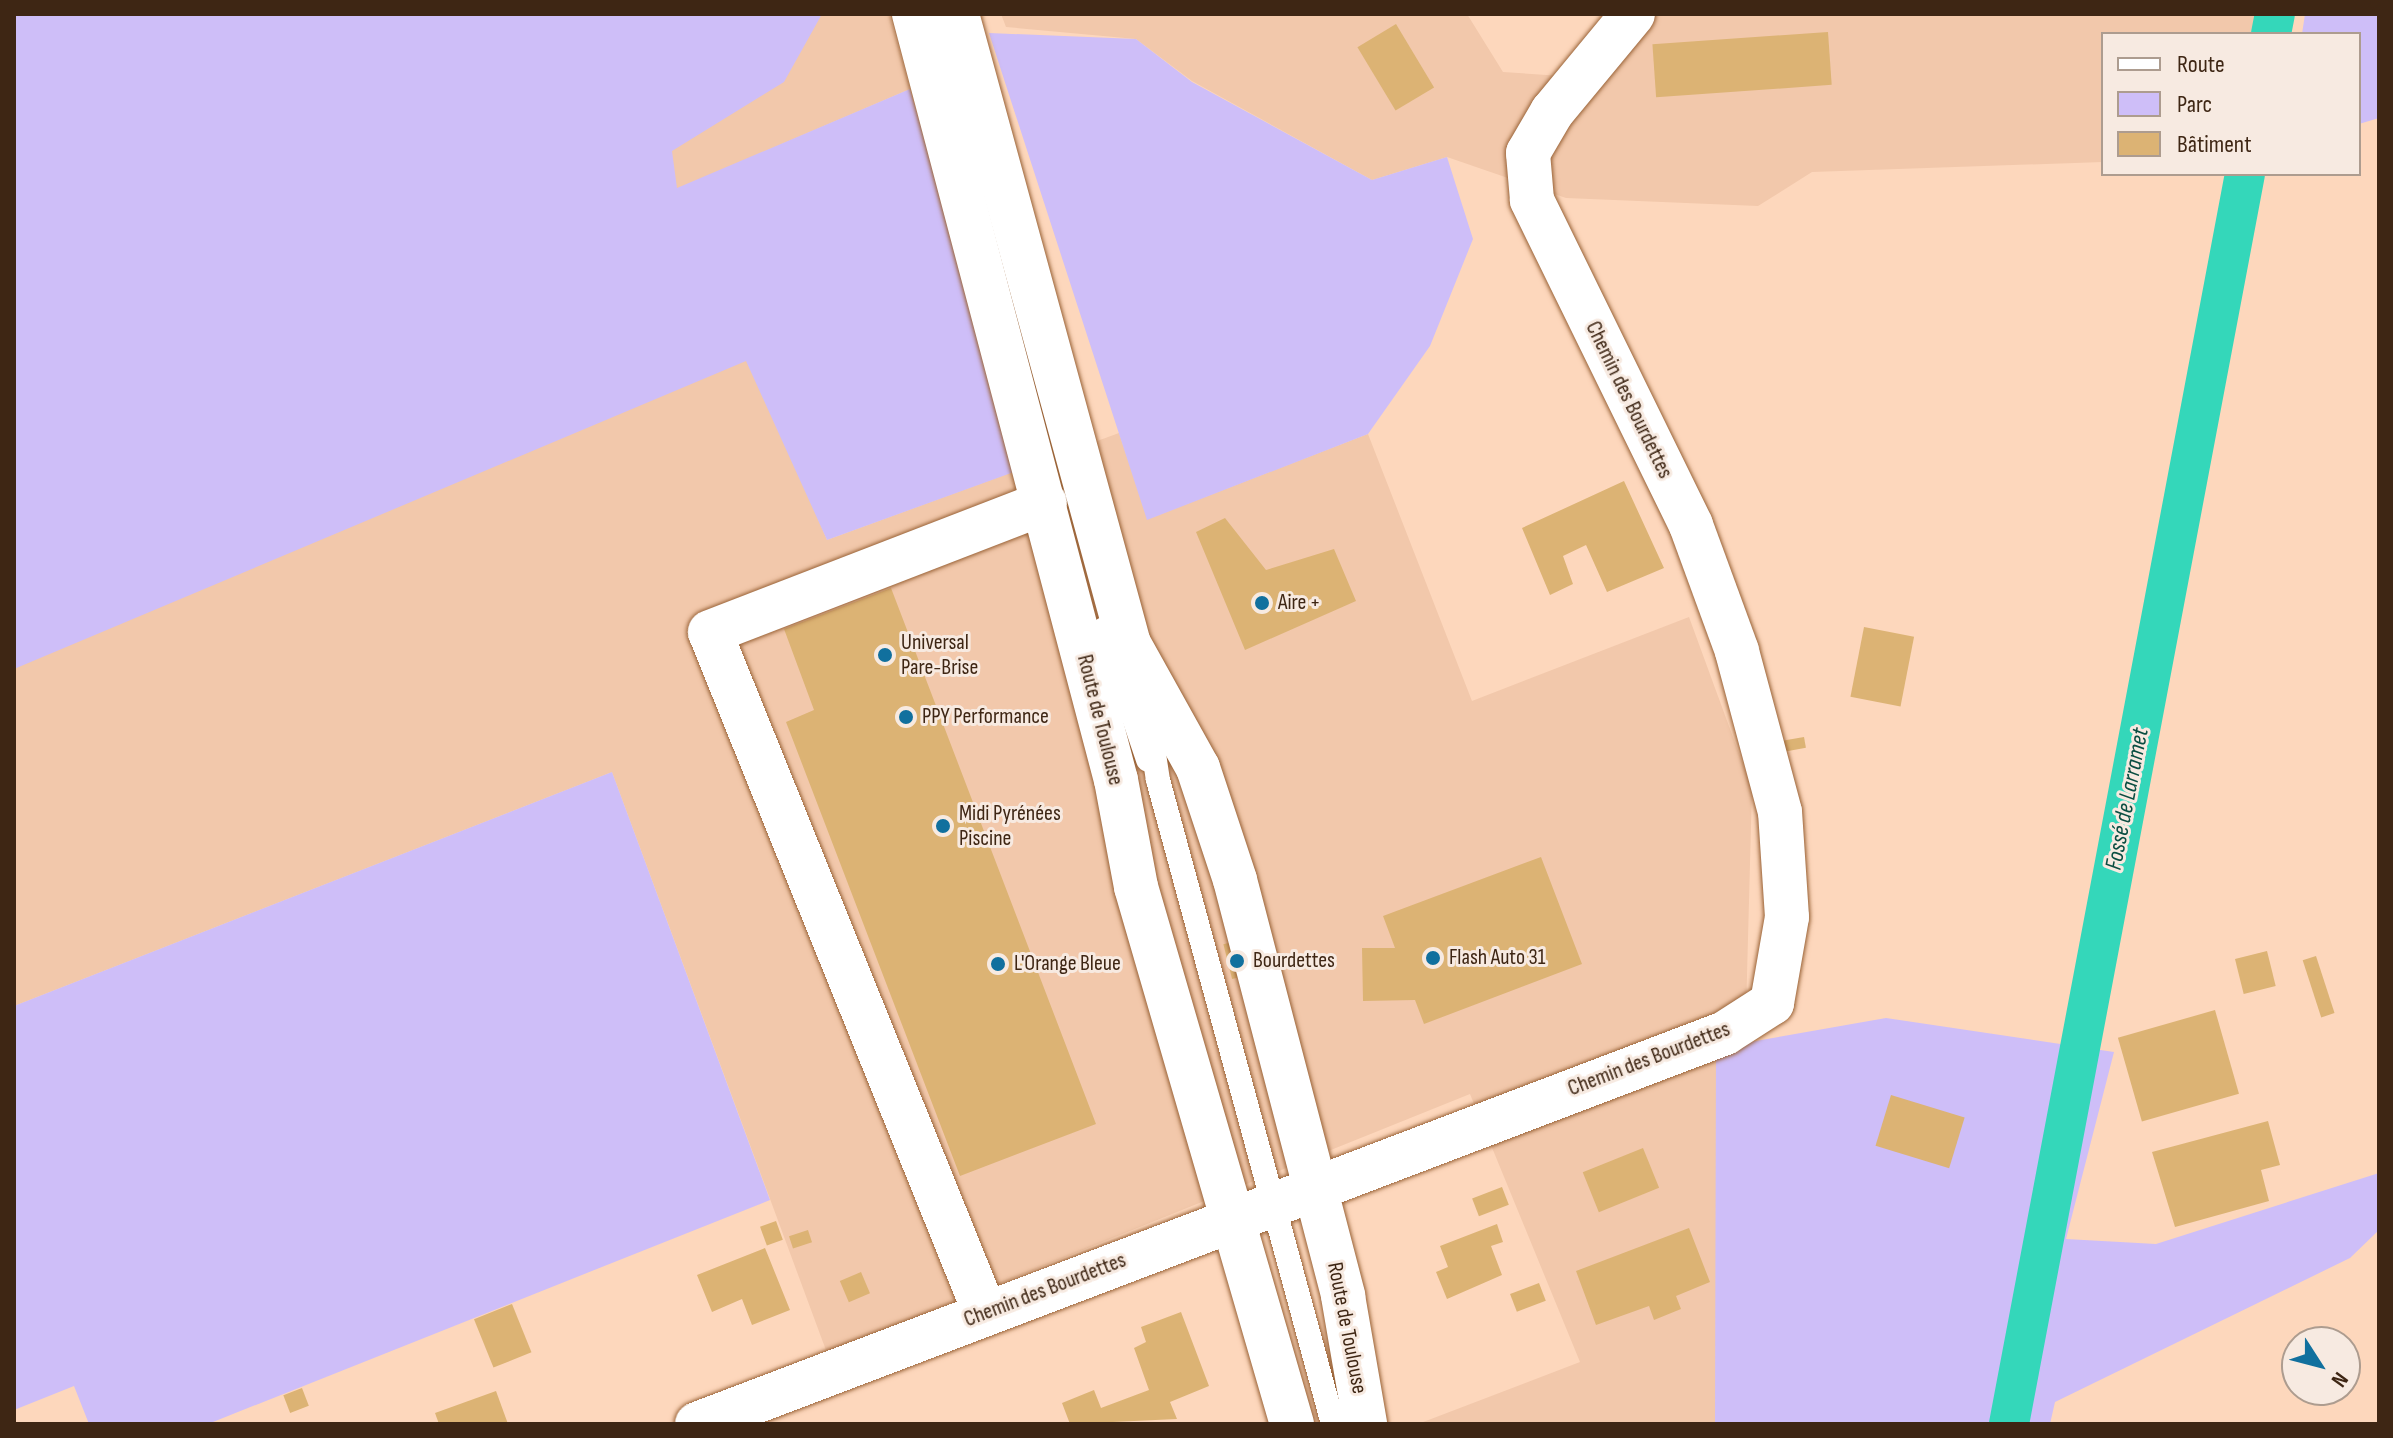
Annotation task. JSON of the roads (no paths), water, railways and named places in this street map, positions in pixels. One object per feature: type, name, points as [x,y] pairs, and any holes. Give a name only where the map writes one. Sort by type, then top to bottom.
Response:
[{"type":"street","name":"Route de Toulouse","points":[[914,14],[1045,503],[1136,887],[1292,1424]]},
{"type":"street","name":"Route de Toulouse","points":[[957,14],[1129,644],[1198,768],[1315,1186],[1365,1424]]},
{"type":"street","name":"Chemin des Bourdettes","points":[[697,1424],[1273,1201],[1725,1033],[1772,1003],[1787,917],[1780,812],[1737,651],[1691,525],[1532,200],[1528,153],[1552,112],[1633,14]]},
{"type":"street","points":[[985,1313],[710,632],[1045,503]]},
{"type":"lane","name":"Route de Toulouse","points":[[935,14],[1128,716],[1158,780]]},
{"type":"lane","name":"Route de Toulouse","points":[[1129,644],[1158,780],[1333,1424]]},
{"type":"waterway","name":"Fossé de Larramet","points":[[2271,32],[2275,14]]},
{"type":"waterway","name":"Fossé de Larramet","points":[[2009,1424],[2245,176]]},
{"type":"place","name":"Aire +","points":[[1262,603]]},
{"type":"place","name":"Universal Pare-Brise","points":[[885,655]]},
{"type":"place","name":"PPY Performance","points":[[906,717]]},
{"type":"place","name":"Midi Pyrénées Piscine","points":[[943,826]]},
{"type":"place","name":"Flash Auto 31","points":[[1433,958]]},
{"type":"place","name":"Bourdettes","points":[[1237,961]]},
{"type":"place","name":"L'Orange Bleue","points":[[998,964]]}]
